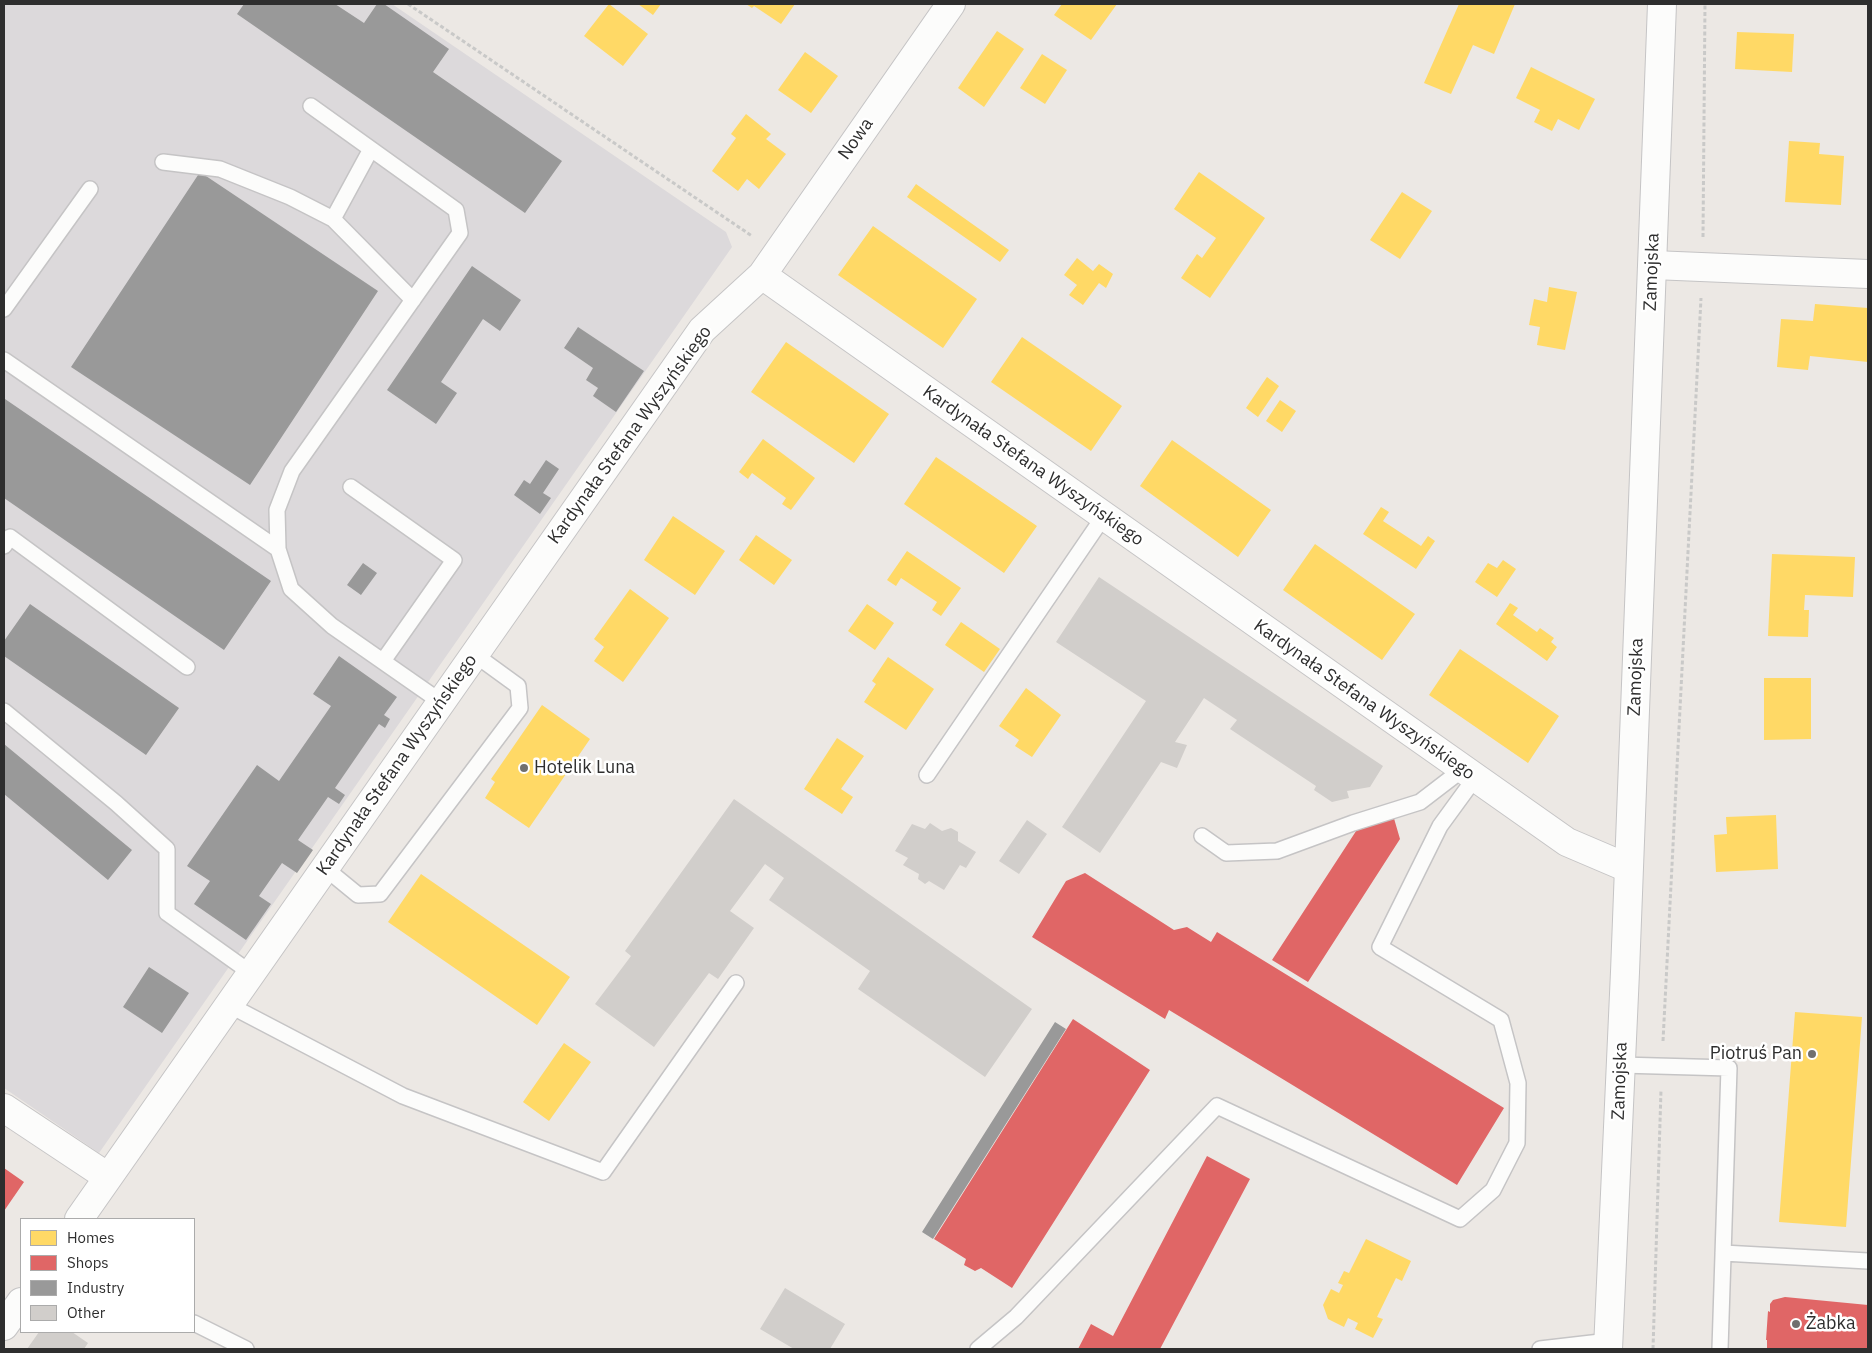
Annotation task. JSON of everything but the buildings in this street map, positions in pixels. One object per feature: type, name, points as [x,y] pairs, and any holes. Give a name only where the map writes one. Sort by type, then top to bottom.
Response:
[{"type":"street","name":"Nowa","points":[[762,275],[951,4]]},
{"type":"street","name":"Zamojska","points":[[1609,1345],[1662,4]]},
{"type":"street","points":[[1653,265],[1868,274]]},
{"type":"street","name":"Kardynała Stefana Wyszyńskiego","points":[[80,1218],[702,330],[762,275],[1566,842],[1628,868]]},
{"type":"street","points":[[4,1108],[108,1177]]},
{"type":"street","points":[[4,1326],[20,1303]]},
{"type":"lane","points":[[311,106],[456,210],[460,233],[292,472],[277,510],[278,550],[291,589],[332,626],[441,702]]},
{"type":"lane","points":[[333,219],[371,148]]},
{"type":"lane","points":[[163,162],[220,169],[290,197],[333,219],[413,300]]},
{"type":"lane","points":[[4,309],[90,189]]},
{"type":"lane","points":[[4,360],[278,550]]},
{"type":"lane","points":[[351,487],[454,560],[383,661]]},
{"type":"lane","points":[[927,775],[1104,516]]},
{"type":"lane","points":[[6,536],[187,667]]},
{"type":"lane","points":[[325,868],[358,894],[380,894],[520,708],[518,686],[474,654]]},
{"type":"lane","points":[[4,711],[116,803],[167,849],[167,913],[251,973]]},
{"type":"lane","points":[[1202,836],[1226,853],[1277,851],[1353,823],[1420,802],[1469,773]]},
{"type":"lane","points":[[978,1349],[1016,1317],[1217,1106],[1460,1219],[1494,1190],[1517,1142],[1518,1083],[1501,1020],[1380,947],[1440,826],[1469,773]]},
{"type":"lane","points":[[229,1005],[403,1096],[603,1172],[736,983]]},
{"type":"lane","points":[[1621,1065],[1730,1068],[1720,1349]]},
{"type":"lane","points":[[1723,1253],[1868,1261]]},
{"type":"lane","points":[[195,1324],[246,1349]]},
{"type":"lane","points":[[1540,1349],[1609,1345]]},
{"type":"path","points":[[408,4],[777,253]]},
{"type":"path","points":[[1653,1349],[1662,1066],[1702,267],[1705,4]]},
{"type":"shaded area","points":[[4,4],[392,4],[726,232],[732,247],[99,1153],[4,1088]]},
{"type":"place","name":"Hotelik Luna","points":[[524,768]]},
{"type":"place","name":"Piotruś Pan","points":[[1812,1054]]},
{"type":"place","name":"Żabka","points":[[1796,1324]]}]
